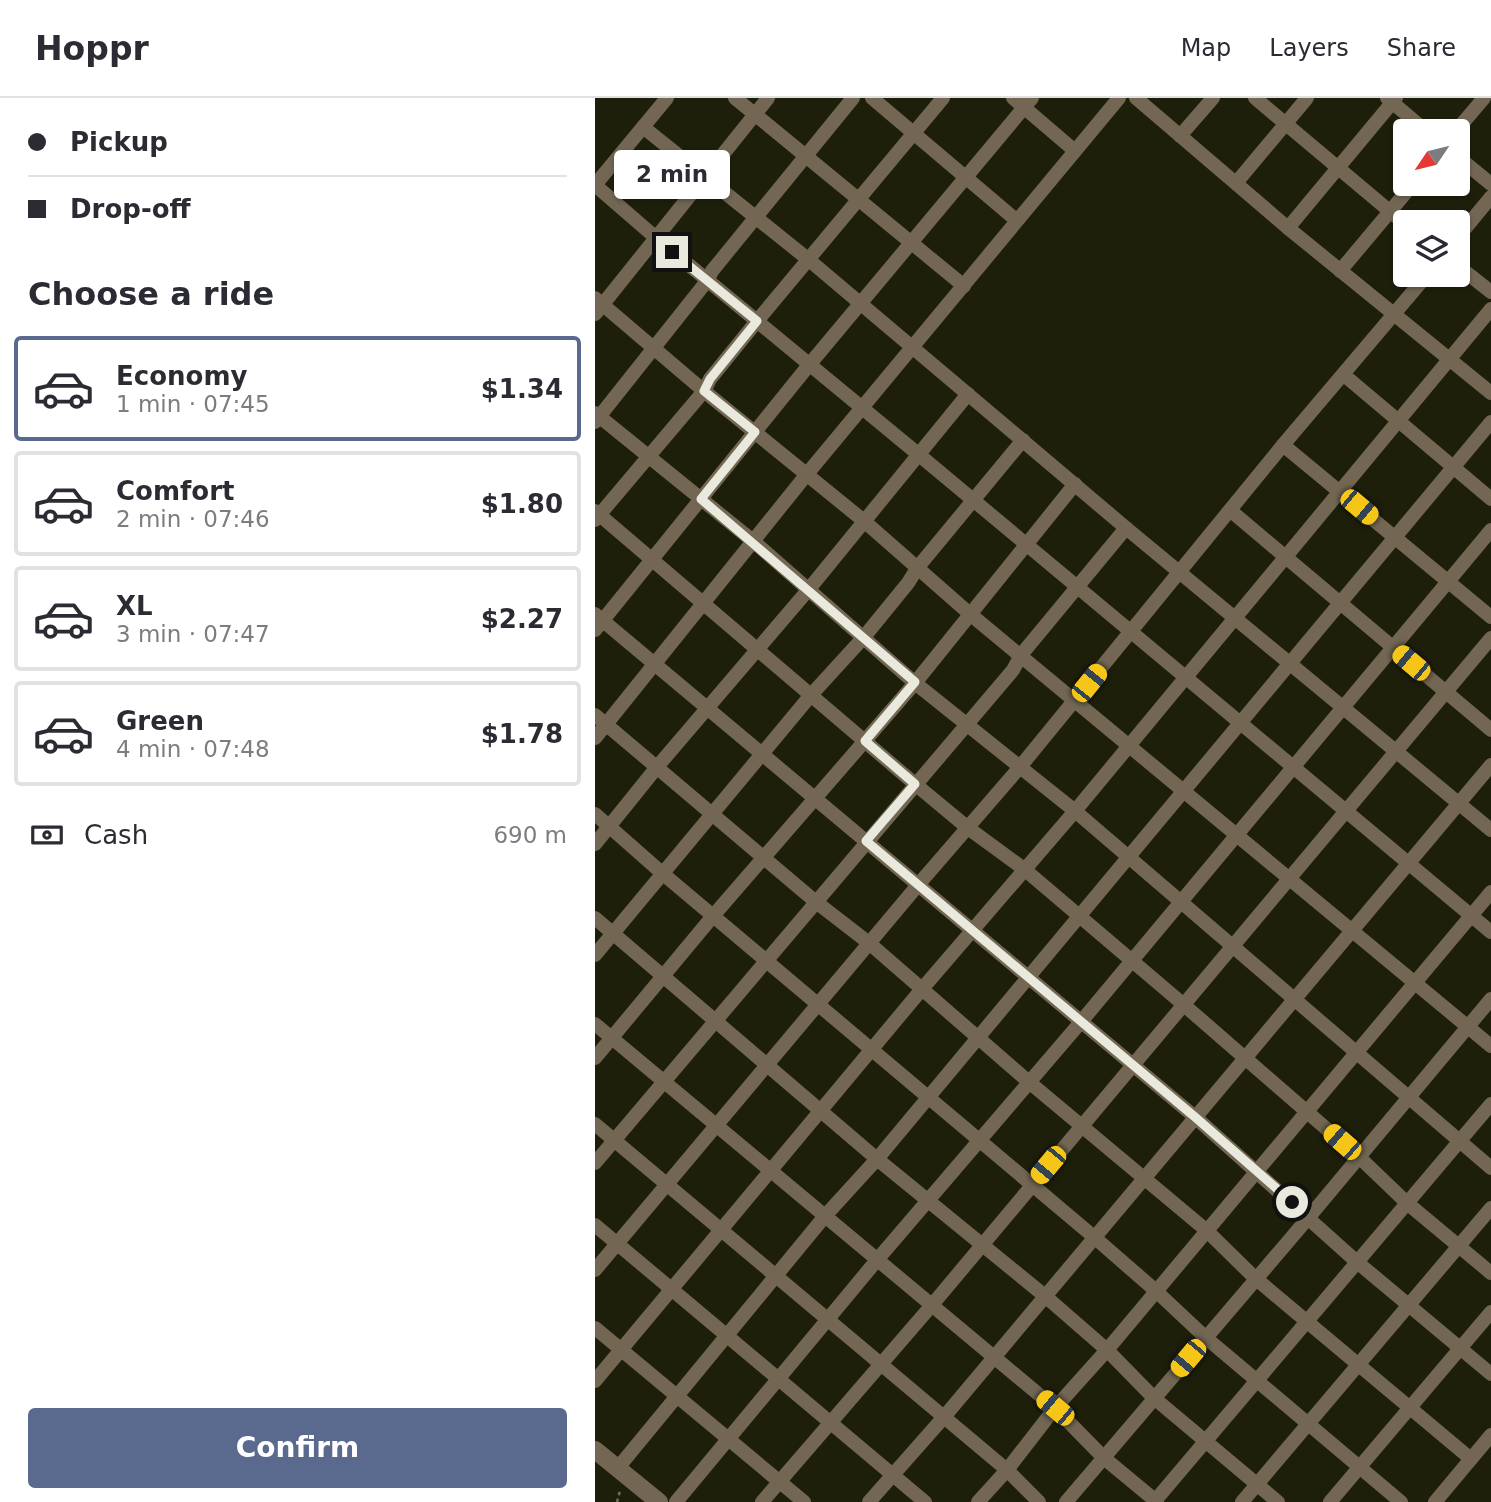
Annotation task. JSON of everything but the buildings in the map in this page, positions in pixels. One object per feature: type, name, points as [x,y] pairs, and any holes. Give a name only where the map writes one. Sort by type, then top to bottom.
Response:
[{"type":"street","points":[[667,98],[595,185],[1491,932]]},
{"type":"street","points":[[735,98],[964,286]]},
{"type":"street","points":[[768,98],[706,178],[598,305],[864,521],[970,614],[1491,1046]]},
{"type":"street","points":[[853,98],[596,417],[649,456],[753,541],[915,682],[1075,811],[1491,1168]]},
{"type":"street","points":[[872,98],[1016,220]]},
{"type":"street","points":[[943,98],[757,321],[710,379],[704,391],[596,515],[703,602],[968,828],[1024,869],[1245,1057],[1407,1203],[1491,1273]]},
{"type":"street","points":[[595,738],[601,719],[656,664],[807,474],[1119,98]]},
{"type":"street","points":[[1136,98],[1288,228],[1491,393]]},
{"type":"street","points":[[1180,136],[1213,98]]},
{"type":"street","points":[[1255,98],[1393,214]]},
{"type":"street","points":[[1235,183],[1307,98]]},
{"type":"street","points":[[1466,119],[1484,98]]},
{"type":"street","points":[[1288,228],[1392,100],[1413,119]]},
{"type":"street","points":[[1075,150],[1023,101],[967,177],[598,622],[708,706],[1080,1023],[1195,1117],[1357,1262],[1491,1374]]},
{"type":"street","points":[[643,127],[809,260],[1290,666],[1491,830]]},
{"type":"street","points":[[1470,167],[1491,184]]},
{"type":"street","points":[[1340,271],[1403,196]]},
{"type":"street","points":[[1470,222],[1491,197]]},
{"type":"street","points":[[1470,275],[1491,292]]},
{"type":"street","points":[[595,1270],[1020,767],[1283,445],[1417,287]]},
{"type":"street","points":[[595,1381],[922,989],[1075,811],[1491,309]]},
{"type":"street","points":[[1344,375],[1491,499]]},
{"type":"street","points":[[595,844],[968,394]]},
{"type":"street","points":[[617,1469],[825,1216],[877,1159],[1491,422]]},
{"type":"street","points":[[595,955],[811,695],[864,637],[1023,440]]},
{"type":"street","points":[[1283,445],[1491,617]]},
{"type":"street","points":[[595,1058],[713,916],[915,682],[1075,484]]},
{"type":"street","points":[[1231,511],[1491,730]]},
{"type":"street","points":[[595,1163],[1013,670],[1021,655],[1126,528]]},
{"type":"street","points":[[676,1502],[1394,649],[1491,530]]},
{"type":"street","points":[[762,1502],[932,1305],[1491,638]]},
{"type":"street","points":[[601,719],[815,902],[869,943],[1206,1230],[1255,1278],[1471,1459]]},
{"type":"street","points":[[869,1502],[944,1417],[1491,765]]},
{"type":"street","points":[[595,814],[661,873],[1094,1237],[1205,1337],[1401,1502]]},
{"type":"street","points":[[978,1502],[1491,892]]},
{"type":"street","points":[[595,918],[877,1159],[1045,1296],[1107,1350],[1154,1398],[1278,1502]]},
{"type":"street","points":[[1066,1502],[1491,999]]},
{"type":"street","points":[[595,1024],[1055,1408],[1104,1458],[1155,1502],[1491,1104]]},
{"type":"street","points":[[595,1124],[1007,1470],[1039,1502]]},
{"type":"street","points":[[1242,1502],[1491,1208]]},
{"type":"street","points":[[595,1225],[925,1502]]},
{"type":"street","points":[[1330,1502],[1491,1312]]},
{"type":"street","points":[[595,1328],[804,1502]]},
{"type":"street","points":[[1434,1502],[1491,1435]]},
{"type":"street","points":[[595,1450],[659,1502]]},
{"type":"route","points":[[672,252],[757,321],[710,379],[704,391],[755,432],[701,499],[915,682],[865,741],[915,784],[866,841],[1195,1117],[1292,1202]]}]
